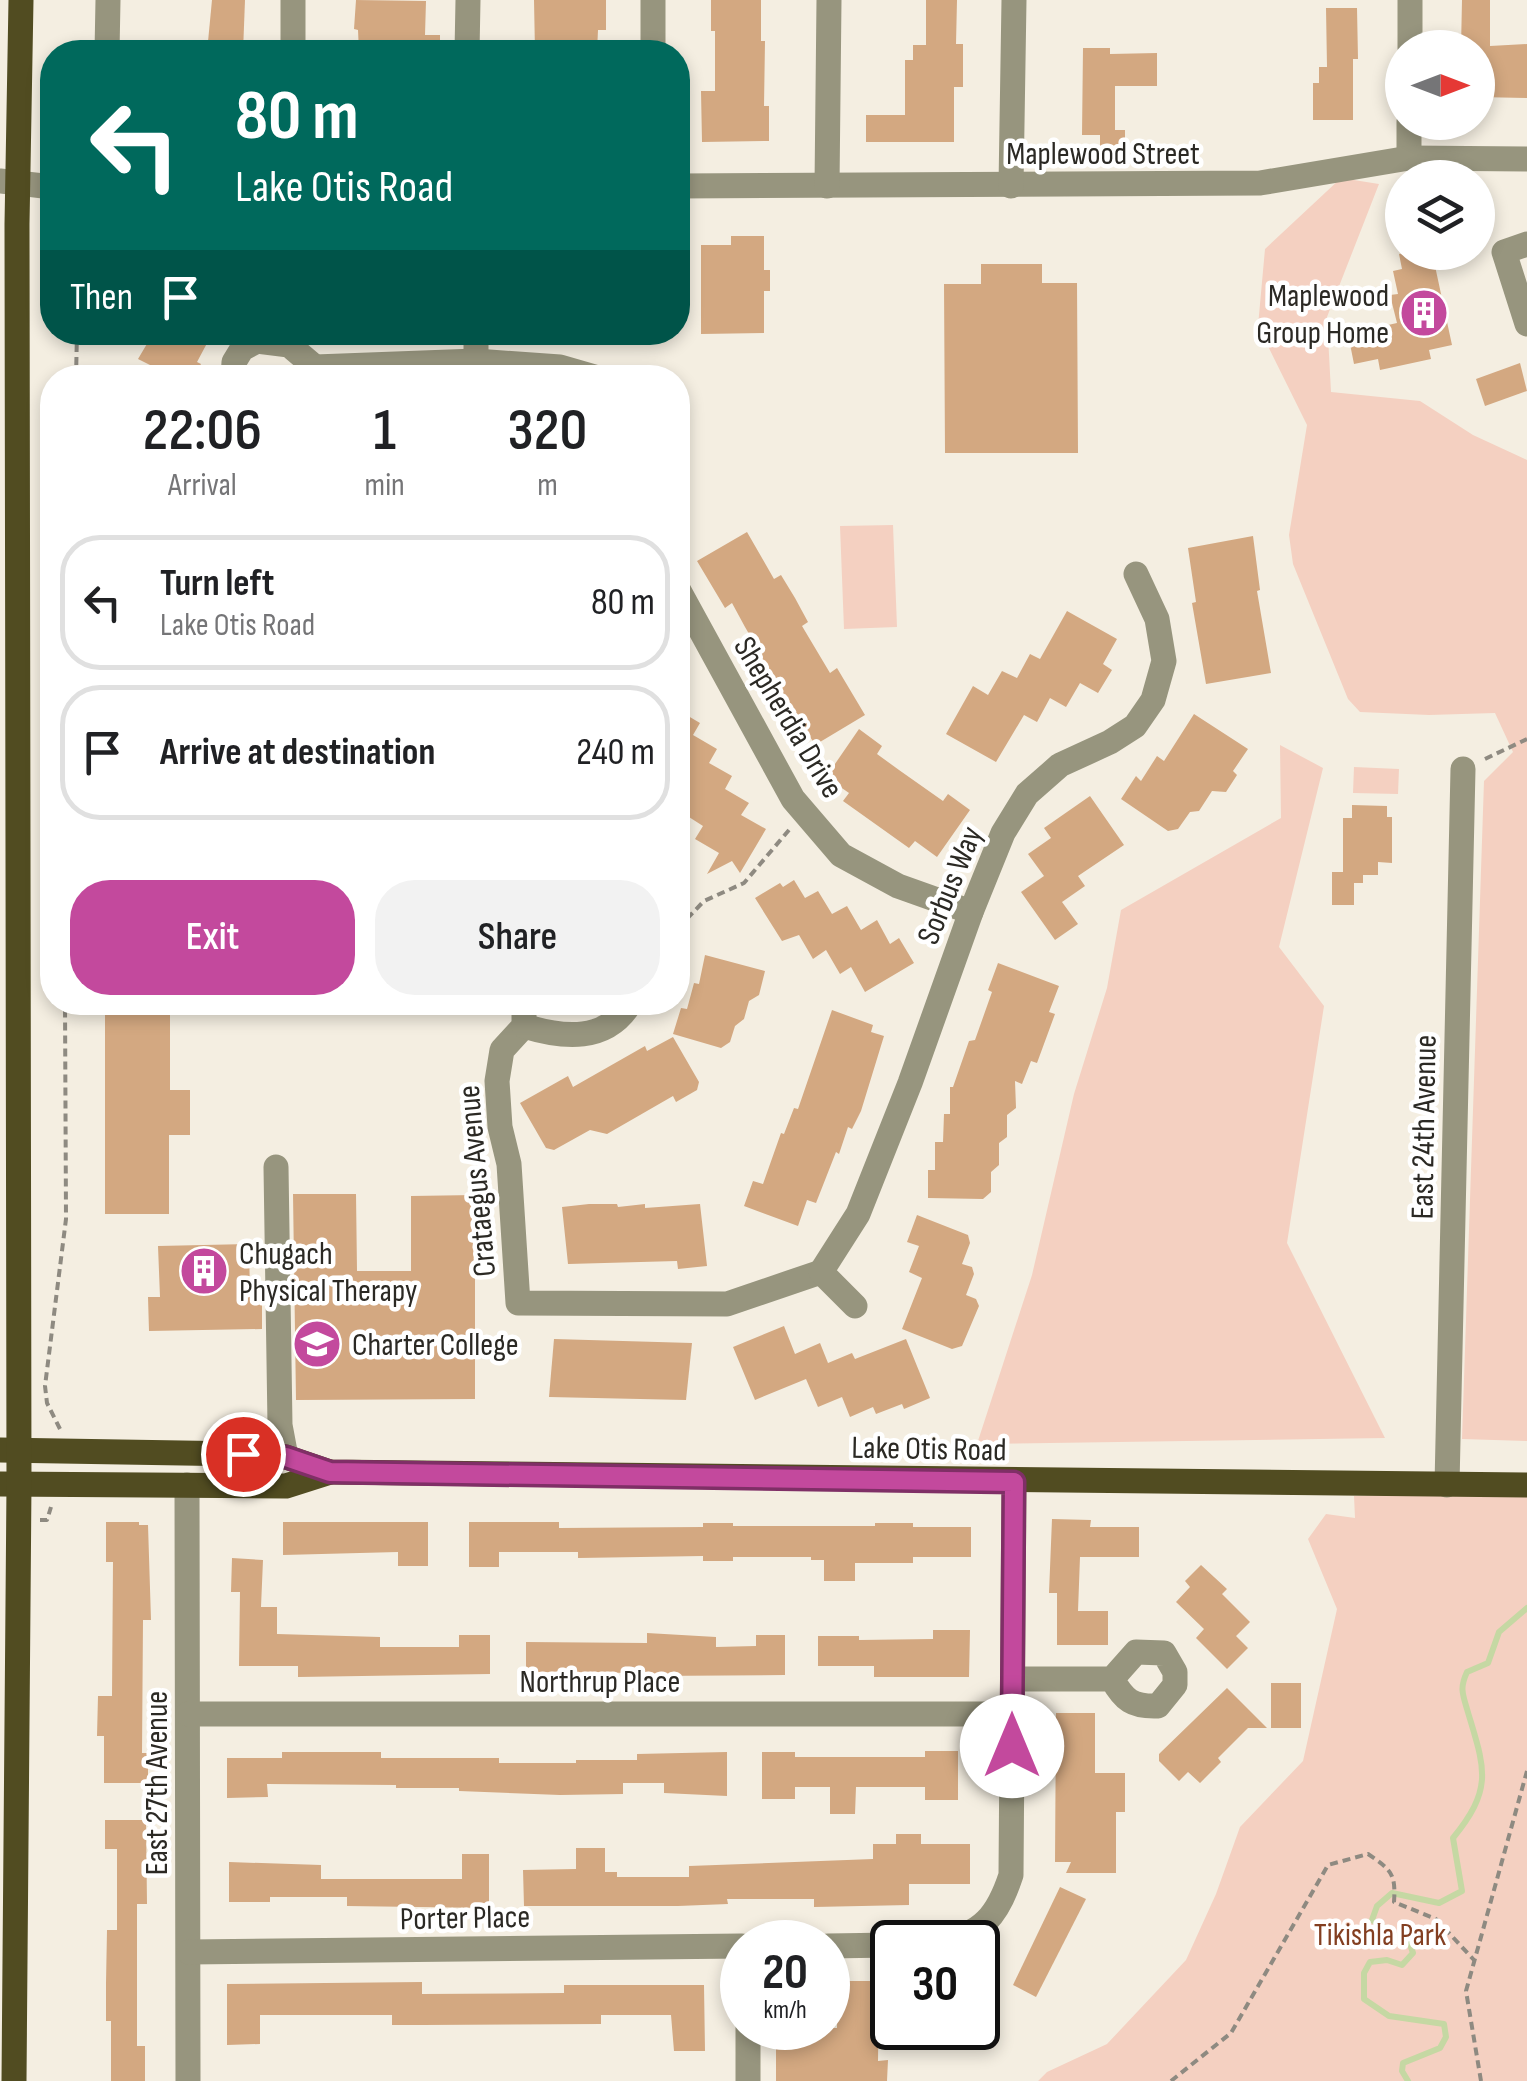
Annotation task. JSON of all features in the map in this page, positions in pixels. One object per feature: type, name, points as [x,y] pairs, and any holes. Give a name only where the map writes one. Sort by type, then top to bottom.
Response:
[{"type":"main road","points":[[14,2081],[9,1484],[9,182],[21,0]]},
{"type":"main road","name":"Lake Otis Road","points":[[9,1450],[286,1457],[330,1472],[1527,1485]]},
{"type":"main road","name":"Lake Otis Road","points":[[9,1484],[286,1486],[330,1472]]},
{"type":"street","points":[[107,40],[108,0]]},
{"type":"street","points":[[293,40],[294,0]]},
{"type":"street","points":[[467,40],[468,0]]},
{"type":"street","points":[[653,0],[653,40]]},
{"type":"street","points":[[827,186],[828,0]]},
{"type":"street","points":[[1012,186],[1014,0]]},
{"type":"street","points":[[1410,0],[1410,30]]},
{"type":"street","points":[[1409,140],[1409,158]]},
{"type":"street","name":"Maplewood Street","points":[[690,186],[1260,184],[1409,158],[1527,159]]},
{"type":"street","points":[[9,182],[40,186]]},
{"type":"street","points":[[1527,244],[1504,252],[1527,324]]},
{"type":"street","points":[[234,365],[242,349],[250,345]]},
{"type":"street","points":[[476,345],[476,361]]},
{"type":"street","points":[[414,365],[476,361],[532,365]]},
{"type":"street","name":"Sorbus Way","points":[[821,1272],[858,1214],[1003,833],[1027,794],[1060,765],[1135,726],[1153,700],[1164,661],[1157,619],[1136,574]]},
{"type":"street","name":"Shepherdia Drive","points":[[690,614],[793,799],[842,855],[898,886],[971,912]]},
{"type":"street","name":"East 24th Avenue","points":[[1447,1485],[1463,770]]},
{"type":"street","name":"Crataegus Avenue","points":[[523,1015],[502,1050],[497,1081],[500,1127],[509,1164],[518,1302],[727,1304],[821,1272]]},
{"type":"street","points":[[525,1015],[552,1034],[582,1037],[604,1027],[617,1015]]},
{"type":"street","points":[[276,1167],[280,1425],[286,1457]]},
{"type":"street","points":[[821,1272],[856,1306]]},
{"type":"street","points":[[990,1920],[1002,1902],[1011,1875],[1014,1482]]},
{"type":"street","name":"East 27th Avenue","points":[[187,1485],[188,2081]]},
{"type":"street","points":[[1012,1679],[1112,1679]]},
{"type":"street","name":"Northrup Place","points":[[188,1714],[1012,1714]]},
{"type":"street","name":"Porter Place","points":[[189,1952],[720,1946]]},
{"type":"street","points":[[748,2050],[748,2081]]},
{"type":"path","points":[[1463,770],[1527,739]]},
{"type":"path","points":[[690,916],[704,901],[744,883],[792,827]]},
{"type":"path","points":[[60,1426],[47,1403],[45,1386],[66,1218],[65,1015]]},
{"type":"path","points":[[1481,2081],[1466,1991],[1527,1771]]},
{"type":"path","points":[[1170,2081],[1231,2033],[1328,1865],[1368,1854],[1390,1869],[1396,1884],[1394,1902],[1436,1919],[1474,1960]]},
{"type":"green space","points":[[1341,178],[1379,184],[1327,317],[1331,392],[1420,401],[1473,435],[1527,460],[1527,1441],[1462,1439],[1484,781],[1513,752],[1495,713],[1360,712],[1348,699],[1293,564],[1289,535],[1307,425],[1258,326],[1265,249]]},
{"type":"green space","points":[[893,525],[897,627],[844,629],[840,526]]},
{"type":"green space","points":[[1280,745],[1323,768],[1279,947],[1324,1006],[1287,1243],[1385,1438],[977,1444],[1032,1275],[1074,1094],[1107,988],[1121,910],[1281,818]]},
{"type":"green space","points":[[1354,767],[1399,769],[1398,794],[1353,793]]},
{"type":"green space","name":"Tikishla Park","points":[[1527,1490],[1527,2081],[1038,2081],[1047,2072],[1107,2044],[1186,1960],[1240,1827],[1303,1761],[1337,1609],[1308,1539],[1326,1514],[1355,1518],[1354,1496]]},
{"type":"building","points":[[212,0],[245,0],[243,40],[208,40]]},
{"type":"building","points":[[356,0],[426,1],[425,35],[440,35],[440,40],[358,40],[358,30],[354,29]]},
{"type":"building","points":[[534,0],[606,0],[606,30],[598,30],[598,40],[535,40]]},
{"type":"building","points":[[711,0],[761,0],[764,106],[769,106],[769,141],[702,142],[701,91],[715,91]]},
{"type":"building","points":[[926,0],[957,0],[956,44],[963,44],[963,87],[954,87],[954,142],[866,142],[866,115],[905,115],[905,60],[913,60],[913,45],[926,45]]},
{"type":"building","points":[[1462,0],[1490,0],[1490,30],[1461,30]]},
{"type":"building","points":[[1326,8],[1357,8],[1353,120],[1313,120],[1313,83],[1319,83],[1319,67],[1327,67]]},
{"type":"building","points":[[1527,44],[1527,98],[1495,97],[1495,46]]},
{"type":"building","points":[[1083,48],[1110,48],[1110,54],[1157,53],[1157,86],[1115,86],[1115,130],[1125,130],[1125,155],[1100,155],[1100,135],[1082,135]]},
{"type":"building","points":[[731,236],[764,236],[764,270],[770,270],[770,291],[764,291],[764,333],[701,334],[701,245],[731,245]]},
{"type":"building","points":[[981,264],[1042,264],[1042,283],[1077,283],[1078,453],[945,453],[944,284],[981,284]]},
{"type":"building","name":"Maplewood Group Home","points":[[1436,270],[1452,345],[1429,350],[1431,359],[1380,370],[1378,359],[1354,364],[1348,334],[1397,323],[1390,295],[1398,294],[1393,271]]},
{"type":"building","points":[[146,345],[206,345],[197,362],[200,365],[150,365],[138,359]]},
{"type":"building","points":[[1520,363],[1527,391],[1485,406],[1476,379]]},
{"type":"building","points":[[747,532],[774,579],[781,575],[795,598],[808,622],[802,626],[830,673],[837,668],[865,715],[815,745],[787,698],[780,702],[752,655],[759,651],[732,603],[725,608],[697,561]]},
{"type":"building","points":[[1253,536],[1260,590],[1257,591],[1271,673],[1206,684],[1192,603],[1196,602],[1188,548]]},
{"type":"building","points":[[1067,611],[1117,639],[1103,664],[1112,670],[1098,693],[1080,683],[1066,707],[1050,698],[1037,722],[1024,715],[996,762],[946,734],[973,686],[988,695],[1002,671],[1017,678],[1030,654],[1040,659]]},
{"type":"building","points":[[1194,714],[1248,749],[1233,771],[1237,775],[1226,792],[1212,791],[1199,811],[1190,812],[1178,829],[1168,831],[1121,799],[1136,776],[1141,781],[1157,756],[1164,761]]},
{"type":"building","points":[[690,717],[700,723],[693,735],[717,749],[709,763],[732,776],[725,789],[749,803],[741,815],[766,829],[740,873],[732,861],[707,874],[719,853],[695,839],[703,826],[690,818]]},
{"type":"building","points":[[859,729],[882,746],[877,754],[943,801],[948,794],[970,810],[937,857],[915,841],[909,848],[843,801],[849,793],[826,777]]},
{"type":"building","points":[[1090,796],[1124,845],[1078,876],[1085,886],[1062,902],[1078,924],[1055,940],[1021,892],[1044,876],[1028,854],[1051,838],[1044,828]]},
{"type":"building","points":[[1352,805],[1387,806],[1387,817],[1392,817],[1392,863],[1378,862],[1378,875],[1363,875],[1363,883],[1354,883],[1354,905],[1332,905],[1332,872],[1343,872],[1343,818],[1352,818]]},
{"type":"building","points":[[794,880],[805,898],[818,891],[832,914],[847,906],[861,930],[877,920],[890,944],[899,938],[914,963],[865,992],[851,967],[840,974],[826,950],[813,959],[799,935],[782,941],[755,898],[780,883],[783,887]]},
{"type":"building","points":[[705,955],[765,971],[759,995],[749,1001],[744,1019],[735,1026],[730,1042],[721,1048],[673,1034],[679,1015],[690,1015],[694,983],[699,984]]},
{"type":"building","points":[[998,963],[1059,986],[1049,1012],[1055,1014],[1037,1063],[1031,1061],[1022,1084],[1015,1081],[1016,1108],[1007,1115],[1007,1137],[999,1143],[999,1165],[991,1172],[991,1192],[983,1199],[928,1198],[928,1170],[935,1170],[935,1142],[943,1142],[944,1114],[950,1114],[950,1087],[969,1041],[975,1040]]},
{"type":"building","points":[[832,1010],[873,1025],[871,1032],[884,1036],[861,1111],[852,1129],[848,1127],[816,1203],[807,1200],[798,1226],[744,1206],[753,1181],[763,1184],[781,1133],[784,1134],[794,1108],[798,1109]]},
{"type":"building","points":[[105,1015],[170,1015],[170,1090],[190,1090],[190,1135],[169,1135],[169,1214],[105,1214]]},
{"type":"building","points":[[673,1037],[699,1082],[697,1090],[676,1102],[673,1096],[607,1134],[590,1130],[554,1150],[546,1148],[520,1103],[568,1076],[573,1087],[645,1046],[647,1051]]},
{"type":"building","points":[[293,1194],[356,1194],[357,1271],[411,1271],[411,1196],[475,1195],[475,1399],[296,1400]]},
{"type":"building","points":[[645,1204],[645,1208],[700,1204],[707,1266],[678,1269],[677,1261],[568,1264],[562,1207]]},
{"type":"building","points":[[917,1215],[968,1235],[970,1243],[962,1264],[972,1267],[974,1274],[966,1295],[976,1299],[979,1306],[962,1346],[952,1349],[902,1329],[922,1278],[909,1272],[919,1246],[907,1242]]},
{"type":"building","name":"Chugach Physical Therapy","points":[[249,1244],[250,1296],[262,1296],[262,1329],[149,1331],[148,1297],[160,1297],[158,1246]]},
{"type":"building","points":[[784,1326],[795,1354],[820,1343],[828,1363],[852,1353],[855,1359],[906,1339],[930,1398],[904,1409],[902,1404],[876,1414],[873,1407],[850,1417],[842,1397],[818,1407],[806,1379],[755,1400],[733,1347]]},
{"type":"building","points":[[554,1339],[692,1343],[686,1400],[549,1397]]},
{"type":"building","points":[[1052,1519],[1091,1520],[1090,1527],[1139,1527],[1139,1557],[1080,1557],[1078,1611],[1108,1611],[1108,1645],[1057,1645],[1057,1593],[1049,1593]]},
{"type":"building","points":[[106,1522],[148,1525],[151,1620],[143,1620],[142,1753],[148,1753],[148,1783],[104,1783],[104,1736],[97,1736],[98,1696],[112,1696],[113,1562],[106,1562]]},
{"type":"building","points":[[283,1522],[428,1522],[428,1566],[398,1566],[398,1552],[283,1555]]},
{"type":"building","points":[[469,1522],[559,1522],[559,1528],[703,1527],[703,1523],[913,1523],[913,1527],[971,1527],[971,1557],[855,1563],[855,1581],[824,1581],[824,1560],[811,1557],[703,1561],[703,1556],[578,1558],[578,1552],[499,1552],[499,1567],[469,1567]]},
{"type":"building","points":[[232,1558],[263,1560],[261,1607],[277,1607],[277,1634],[380,1637],[380,1647],[459,1647],[459,1635],[490,1635],[490,1674],[298,1677],[298,1666],[239,1666],[240,1592],[231,1592]]},
{"type":"building","points":[[1201,1565],[1227,1589],[1222,1594],[1250,1622],[1236,1636],[1248,1648],[1227,1669],[1196,1638],[1204,1629],[1176,1602],[1190,1587],[1185,1581]]},
{"type":"building","points":[[933,1630],[970,1630],[969,1677],[874,1677],[874,1666],[818,1666],[818,1636],[933,1639]]},
{"type":"building","points":[[647,1633],[716,1637],[716,1647],[756,1646],[756,1635],[785,1635],[785,1675],[526,1672],[526,1642],[647,1643]]},
{"type":"building","points":[[1271,1683],[1301,1683],[1301,1728],[1271,1728]]},
{"type":"building","points":[[1227,1688],[1267,1728],[1248,1728],[1200,1783],[1188,1772],[1179,1781],[1159,1761],[1159,1754]]},
{"type":"building","points":[[1056,1713],[1095,1713],[1095,1773],[1125,1773],[1125,1812],[1116,1812],[1116,1873],[1066,1873],[1071,1862],[1055,1862]]},
{"type":"building","points":[[925,1751],[958,1751],[958,1800],[925,1800],[925,1787],[856,1787],[855,1814],[830,1814],[830,1787],[795,1787],[795,1799],[762,1799],[762,1752],[795,1752],[795,1757],[925,1757]]},
{"type":"building","points":[[282,1752],[381,1752],[381,1758],[499,1758],[499,1763],[576,1763],[637,1760],[637,1754],[727,1752],[727,1796],[664,1793],[664,1783],[623,1783],[623,1794],[560,1795],[396,1785],[267,1784],[268,1797],[227,1798],[227,1758],[282,1758]]},
{"type":"building","points":[[105,1820],[146,1820],[147,1904],[137,1904],[137,2046],[145,2046],[145,2081],[111,2081],[111,2021],[106,2021],[107,1930],[117,1930],[117,1849],[105,1849]]},
{"type":"building","points":[[896,1834],[921,1834],[921,1844],[970,1844],[970,1884],[909,1884],[909,1905],[814,1907],[814,1899],[727,1899],[728,1904],[678,1906],[524,1906],[523,1870],[576,1869],[576,1848],[605,1848],[605,1872],[617,1872],[617,1877],[689,1877],[689,1866],[873,1859],[873,1844],[896,1844]]},
{"type":"building","points":[[462,1854],[489,1854],[489,1908],[347,1906],[347,1897],[270,1897],[270,1902],[229,1902],[229,1862],[321,1865],[321,1879],[462,1879]]},
{"type":"building","points":[[1060,1887],[1086,1899],[1036,1997],[1013,1985]]},
{"type":"building","points":[[850,1981],[870,1981],[870,2050],[878,2050],[878,2061],[888,2060],[887,2081],[776,2081],[776,2050],[850,2050]]},
{"type":"building","points":[[422,1982],[422,1994],[564,1993],[564,1985],[704,1985],[705,2051],[674,2051],[671,2015],[601,2015],[601,2024],[392,2025],[392,2015],[260,2015],[260,2044],[227,2045],[227,1984]]},
{"type":"waterway","points":[[1408,2081],[1402,2071],[1403,2063],[1440,2048],[1446,2037],[1444,2024],[1389,2016],[1364,1999],[1364,1973],[1370,1962],[1387,1960],[1402,1965],[1413,1953],[1410,1944],[1372,1920],[1377,1906],[1392,1893],[1439,1903],[1462,1891],[1453,1838],[1475,1804],[1482,1776],[1463,1682],[1467,1672],[1488,1663],[1499,1632],[1527,1608]]},
{"type":"place","name":"Maplewood Group Home","points":[[1424,313]]},
{"type":"place","name":"Chugach Physical Therapy","points":[[204,1271]]},
{"type":"place","name":"Charter College","points":[[317,1344]]},
{"type":"route","points":[[243,1454],[286,1457],[330,1472],[1014,1482],[1012,1746]]}]
